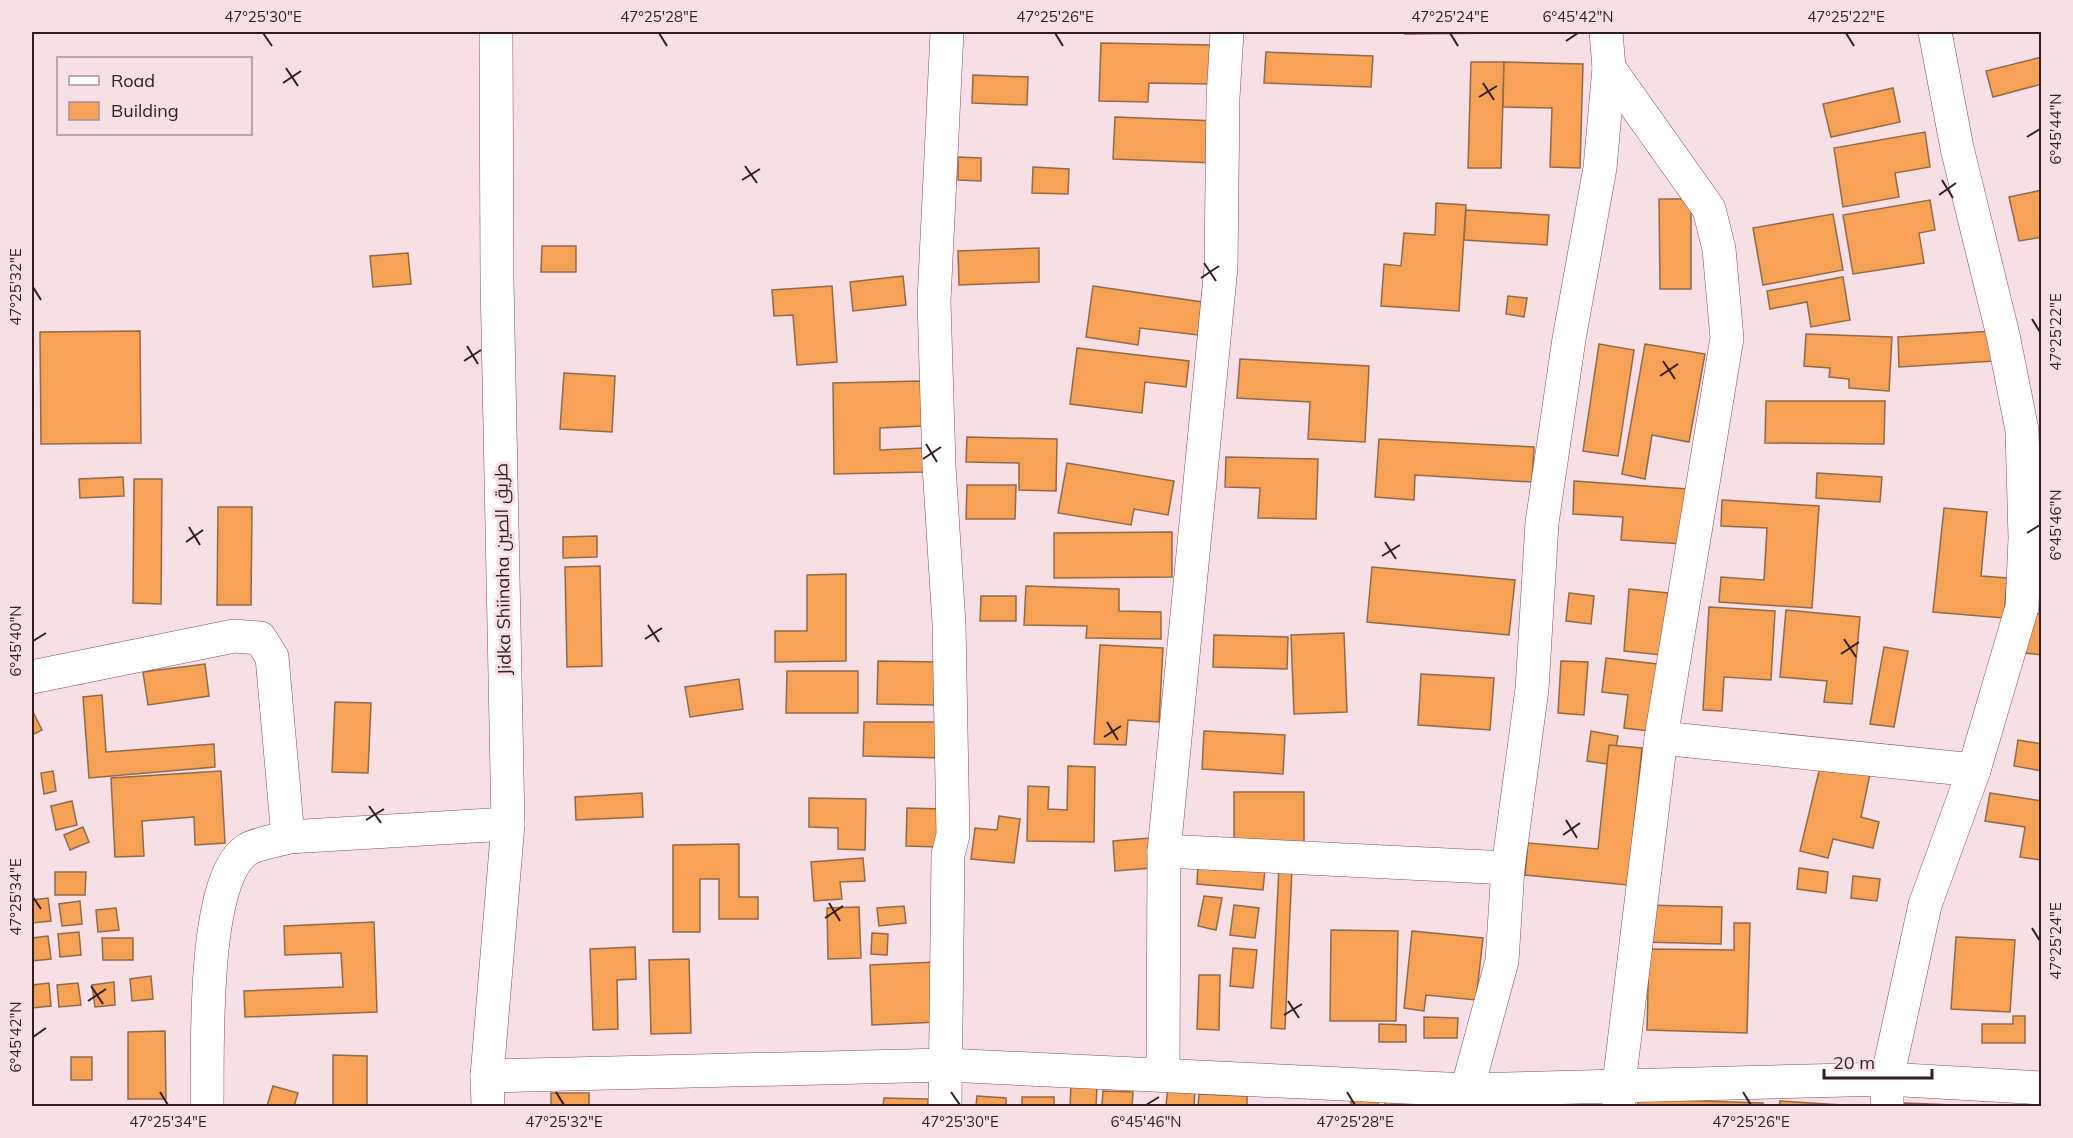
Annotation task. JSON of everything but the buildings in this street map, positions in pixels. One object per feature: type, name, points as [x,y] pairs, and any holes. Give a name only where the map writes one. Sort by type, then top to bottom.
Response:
[{"type":"street","name":"Jidka Shiinaha طريق الصين","points":[[488,1092],[508,824],[496,279],[496,32]]},
{"type":"street","points":[[945,1107],[948,855],[953,835],[949,624],[939,466],[934,301],[947,32]]},
{"type":"street","points":[[1163,1074],[1164,851],[1221,267],[1222,98],[1227,32]]},
{"type":"street","points":[[1466,1098],[1502,962],[1508,868],[1532,689],[1542,523],[1569,339],[1600,168],[1609,68],[1606,32]]},
{"type":"street","points":[[1887,1093],[1925,905],[1974,770],[2022,607],[2025,538],[2022,430],[2003,335],[1957,148],[1935,32]]},
{"type":"street","points":[[1609,68],[1709,209],[1719,249],[1727,338],[1661,738],[1619,1095]]},
{"type":"street","points":[[32,677],[234,636],[261,638],[272,657],[288,837]]},
{"type":"street","points":[[1661,738],[1974,770]]},
{"type":"street","points":[[207,1107],[208,999],[218,902],[228,874],[247,849],[288,837],[508,824]]},
{"type":"street","points":[[1164,851],[1508,868]]},
{"type":"street","points":[[488,1092],[946,1065],[1163,1074],[1466,1098],[1887,1093],[2025,1094]]}]
